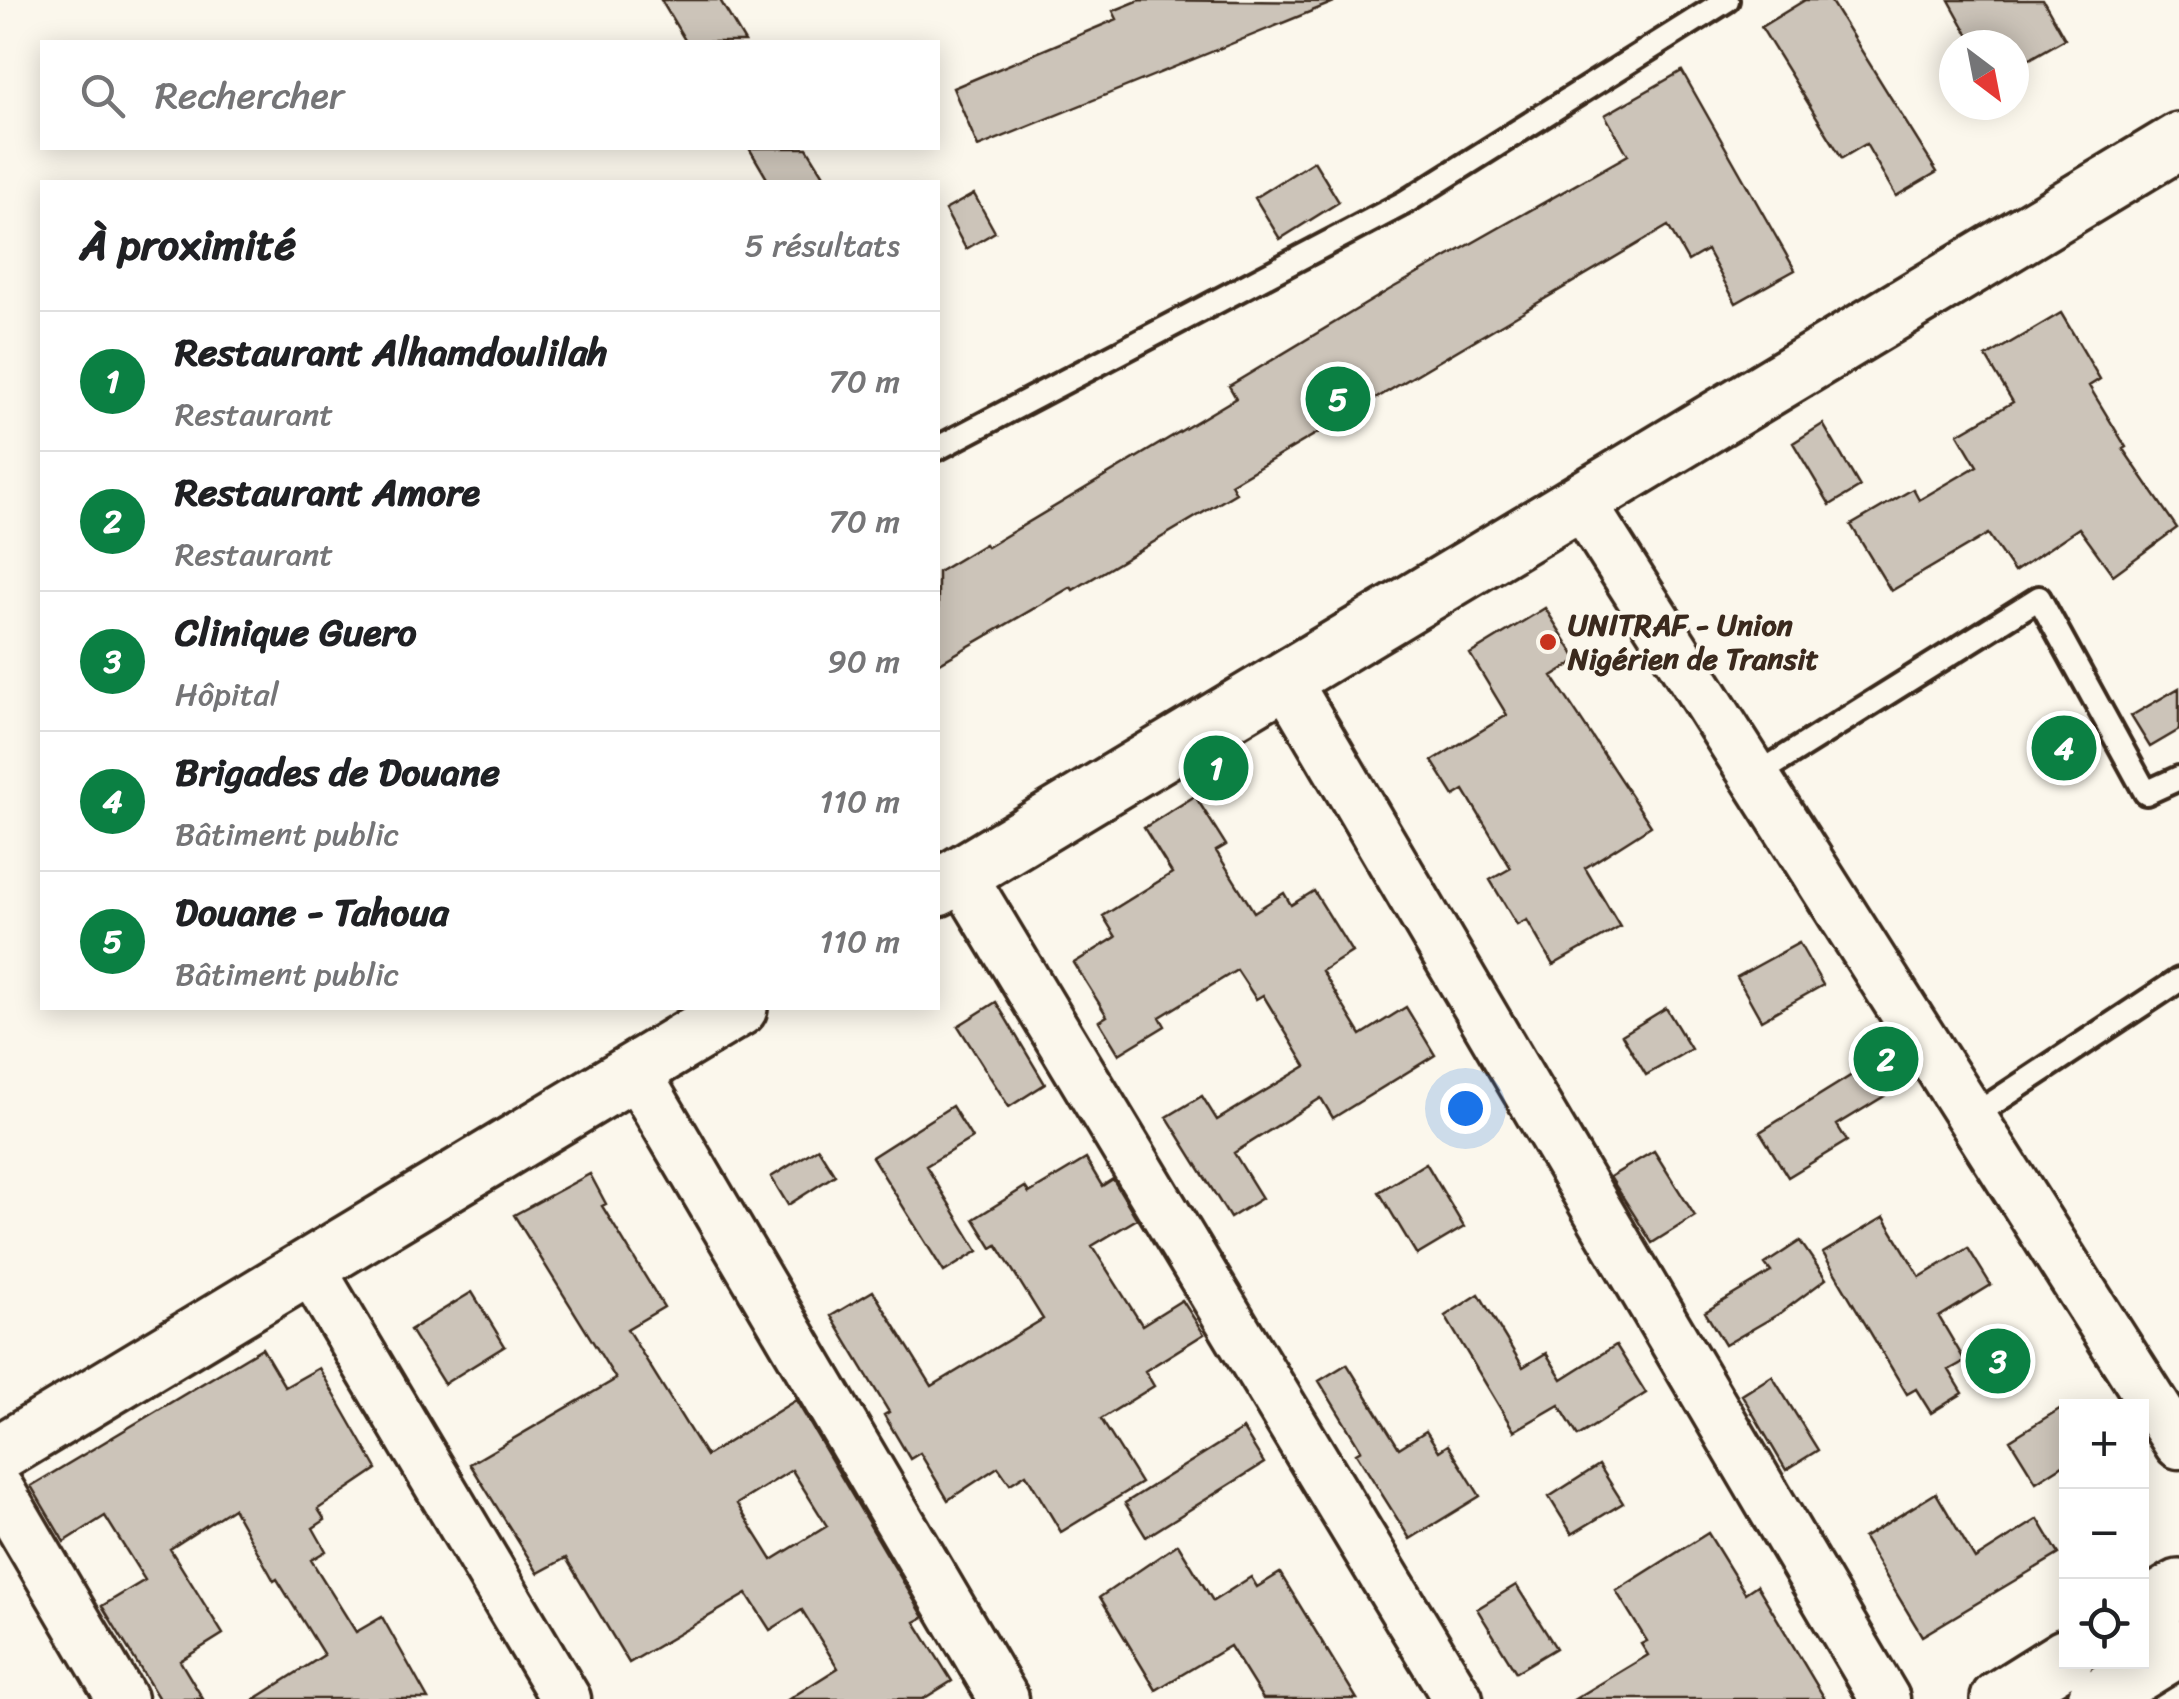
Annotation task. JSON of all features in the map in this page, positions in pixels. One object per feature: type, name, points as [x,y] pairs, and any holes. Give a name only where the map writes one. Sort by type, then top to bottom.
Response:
[{"type":"street","points":[[1458,1699],[949,881],[2179,141]]},
{"type":"street","points":[[1580,502],[2179,1444]]},
{"type":"street","points":[[1285,679],[1885,1699]]},
{"type":"street","points":[[0,1453],[736,1010]]},
{"type":"street","points":[[634,1070],[1004,1699]]},
{"type":"street","points":[[309,1266],[566,1699]]},
{"type":"street","points":[[0,1491],[122,1699]]},
{"type":"street","points":[[2149,1607],[2179,1588]]},
{"type":"street","points":[[2096,1699],[2179,1648]]},
{"type":"street","points":[[1999,1699],[2059,1661]]},
{"type":"lane","points":[[940,447],[1404,202],[1727,0]]},
{"type":"lane","points":[[1754,776],[2039,598],[2146,793],[2179,778]]},
{"type":"lane","points":[[1972,1116],[2179,980]]},
{"type":"building","points":[[661,0],[720,0],[744,40],[685,40]]},
{"type":"building","points":[[1140,0],[1334,2],[978,147],[953,88],[1117,19],[1113,11]]},
{"type":"building","points":[[1805,0],[1830,0],[1937,172],[1896,196],[1866,144],[1842,158],[1761,27]]},
{"type":"building","points":[[1949,0],[2043,0],[2065,39],[2029,59],[2029,30],[1966,30]]},
{"type":"building","points":[[1682,71],[1795,270],[1736,303],[1707,250],[1688,261],[1668,226],[1231,484],[1236,493],[1073,590],[1071,587],[940,663],[940,571],[985,544],[987,547],[1236,398],[1229,386],[1628,155],[1605,115]]},
{"type":"building","points":[[750,150],[808,150],[827,180],[768,180]]},
{"type":"building","points":[[1314,161],[1339,202],[1280,239],[1255,198]]},
{"type":"building","points":[[974,194],[995,232],[966,249],[945,210]]},
{"type":"building","points":[[2061,313],[2100,379],[2089,386],[2126,447],[2123,449],[2177,528],[2113,575],[2079,528],[2014,572],[1988,534],[1891,591],[1851,525],[1913,489],[1919,500],[1977,466],[1958,434],[2013,402],[1986,357]]},
{"type":"building","points":[[1823,424],[1860,487],[1830,505],[1793,443]]},
{"type":"building","points":[[1545,608],[1578,660],[1552,676],[1651,826],[1585,868],[1620,927],[1553,965],[1527,920],[1517,925],[1490,880],[1511,868],[1464,790],[1454,796],[1432,761],[1507,715],[1470,654]]},
{"type":"building","points":[[2179,688],[2179,730],[2150,747],[2131,716]]},
{"type":"building","points":[[1195,796],[1226,845],[1216,851],[1254,912],[1284,893],[1291,905],[1314,891],[1352,952],[1322,971],[1361,1035],[1406,1007],[1435,1055],[1333,1118],[1321,1098],[1234,1153],[1262,1198],[1230,1218],[1167,1117],[1202,1096],[1217,1120],[1306,1066],[1263,995],[1256,999],[1237,970],[1160,1017],[1165,1026],[1119,1054],[1099,1021],[1107,1016],[1074,963],[1116,937],[1103,916],[1172,873],[1144,828]]},
{"type":"building","points":[[1799,943],[1823,985],[1761,1020],[1737,977]]},
{"type":"building","points":[[996,1002],[1045,1084],[1009,1107],[958,1026]]},
{"type":"building","points":[[1666,1008],[1691,1049],[1646,1075],[1622,1035]]},
{"type":"building","points":[[1868,1065],[1886,1095],[1837,1125],[1847,1141],[1788,1177],[1760,1132]]},
{"type":"building","points":[[952,1106],[972,1138],[926,1166],[978,1251],[944,1272],[872,1157]]},
{"type":"building","points":[[818,1148],[835,1175],[788,1205],[771,1177]]},
{"type":"building","points":[[1654,1151],[1695,1216],[1652,1243],[1610,1177]]},
{"type":"building","points":[[1086,1159],[1102,1186],[1113,1179],[1137,1219],[1092,1246],[1142,1325],[1182,1300],[1204,1334],[1145,1371],[1154,1386],[1101,1419],[1141,1483],[1061,1532],[1026,1474],[1010,1484],[998,1467],[948,1500],[920,1453],[910,1459],[884,1415],[889,1412],[831,1316],[873,1291],[932,1386],[1043,1319],[997,1245],[992,1248],[974,1219],[1025,1187],[1029,1193]]},
{"type":"building","points":[[1426,1163],[1464,1227],[1417,1255],[1379,1192]]},
{"type":"building","points":[[590,1174],[606,1204],[602,1206],[664,1307],[627,1329],[706,1456],[796,1400],[924,1617],[915,1622],[952,1681],[923,1699],[789,1699],[838,1668],[802,1610],[770,1630],[747,1594],[629,1663],[566,1558],[538,1573],[470,1464],[616,1379],[514,1215]],"holes":[[[792,1470],[827,1526],[772,1560],[737,1504]]]},
{"type":"building","points":[[1884,1217],[1920,1277],[1968,1248],[1991,1285],[1939,1317],[1965,1361],[1949,1370],[1963,1393],[1931,1413],[1916,1389],[1907,1394],[1823,1253]]},
{"type":"building","points":[[1800,1241],[1826,1279],[1782,1312],[1725,1345],[1705,1312],[1771,1272],[1765,1264]]},
{"type":"building","points":[[472,1292],[505,1346],[444,1384],[410,1330]]},
{"type":"building","points":[[1479,1294],[1523,1367],[1546,1353],[1562,1379],[1616,1345],[1646,1393],[1578,1436],[1559,1405],[1514,1431],[1445,1316]]},
{"type":"building","points":[[262,1348],[285,1387],[319,1368],[377,1469],[318,1509],[325,1520],[313,1528],[326,1551],[311,1560],[356,1632],[382,1617],[428,1699],[255,1699],[324,1655],[277,1579],[274,1581],[233,1508],[170,1549],[223,1634],[180,1661],[203,1699],[159,1699],[102,1606],[145,1580],[105,1516],[64,1542],[31,1486]]},
{"type":"building","points":[[1347,1364],[1399,1448],[1426,1431],[1439,1451],[1448,1445],[1480,1496],[1410,1539],[1356,1453],[1361,1450],[1319,1381]]},
{"type":"building","points":[[1772,1376],[1818,1450],[1786,1470],[1742,1395]]},
{"type":"building","points":[[2059,1409],[2059,1467],[2036,1482],[2010,1440]]},
{"type":"building","points":[[1243,1429],[1264,1463],[1146,1537],[1125,1503]]},
{"type":"building","points":[[1599,1465],[1623,1503],[1572,1534],[1549,1497]]},
{"type":"building","points":[[1936,1493],[1975,1559],[2038,1519],[2059,1554],[1922,1636],[1863,1538]]},
{"type":"building","points":[[1708,1533],[1745,1593],[1757,1585],[1825,1699],[1575,1699],[1648,1655],[1641,1644],[1647,1641],[1616,1591]]},
{"type":"building","points":[[1178,1544],[1213,1601],[1251,1577],[1257,1587],[1280,1573],[1357,1699],[1263,1699],[1230,1646],[1156,1690],[1100,1597]]},
{"type":"building","points":[[1516,1585],[1556,1648],[1516,1672],[1477,1609]]},
{"type":"place","name":"Douane - Tahoua","points":[[1338,399]]},
{"type":"place","name":"UNITRAF - Union Nigérien de Transit","points":[[1548,642]]},
{"type":"place","name":"Brigades de Douane","points":[[2064,748]]},
{"type":"place","name":"Restaurant Alhamdoulilah","points":[[1216,768]]},
{"type":"place","name":"Restaurant Amore","points":[[1886,1059]]},
{"type":"place","name":"Clinique Guero","points":[[1998,1361]]}]
